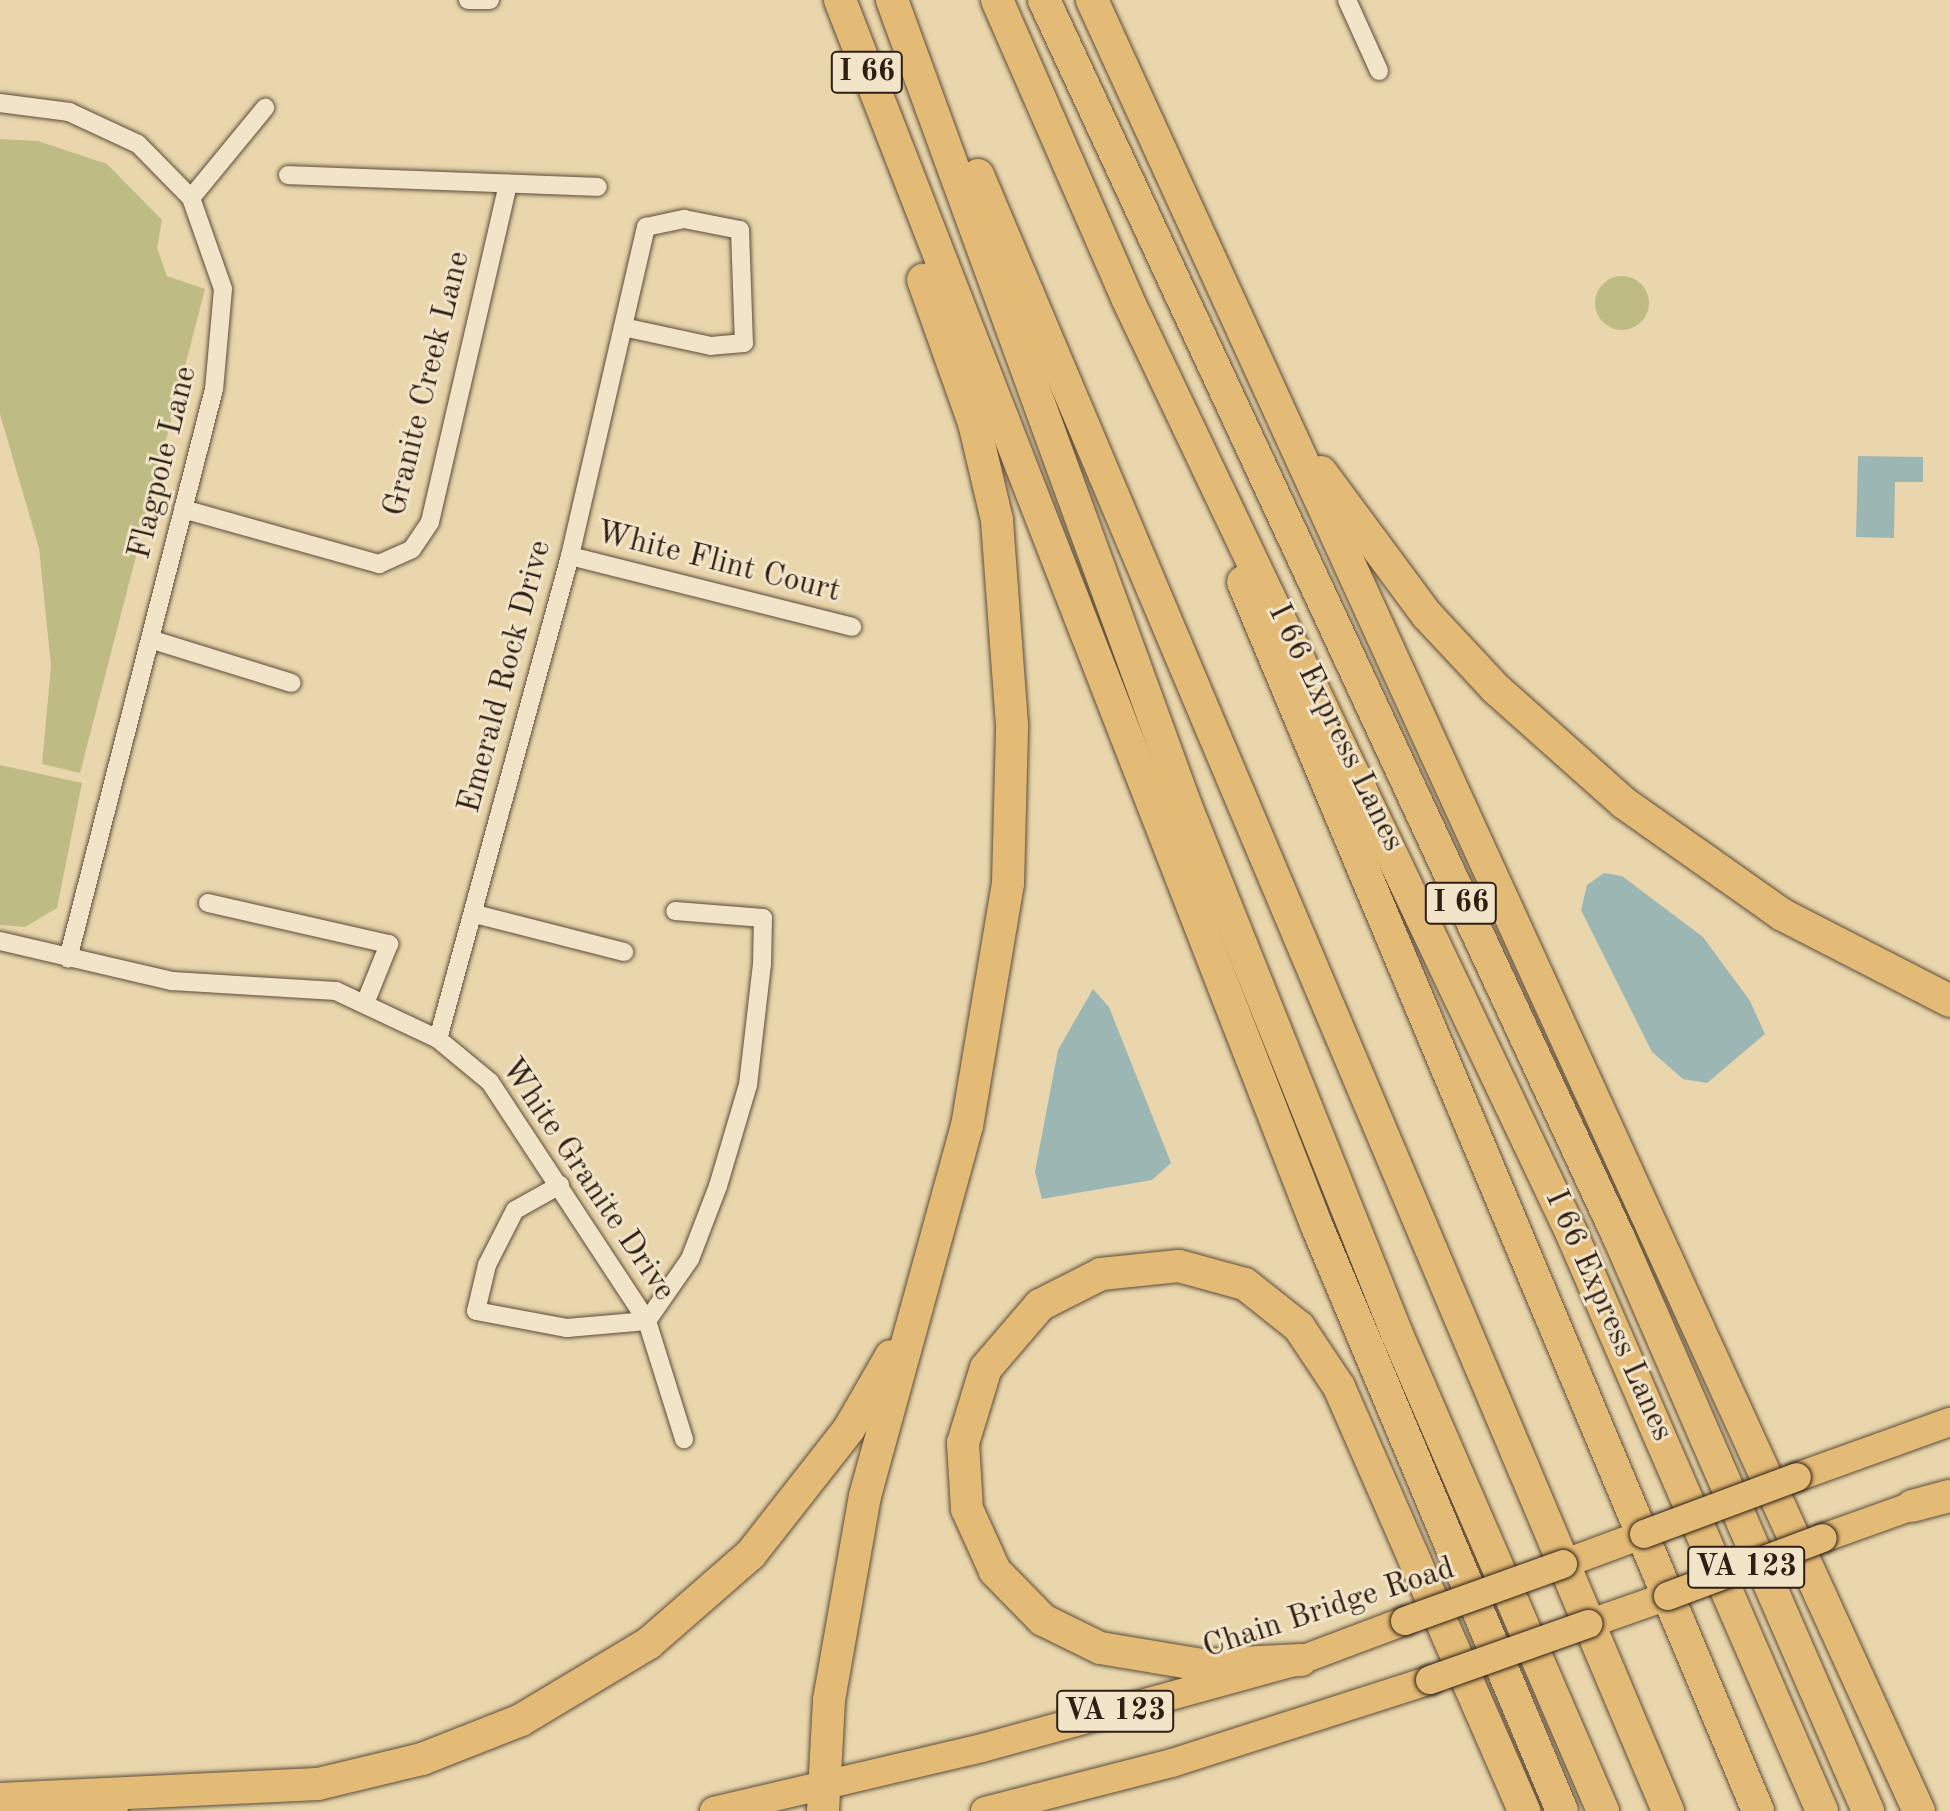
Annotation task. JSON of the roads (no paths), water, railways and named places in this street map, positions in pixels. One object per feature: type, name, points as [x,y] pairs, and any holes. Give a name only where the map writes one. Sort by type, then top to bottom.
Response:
[{"type":"highway","name":"I 66","points":[[840,0],[1310,1210],[1562,1811]]},
{"type":"highway","name":"I 66 Express Lanes","points":[[997,0],[1127,298],[1479,1032],[1822,1811]]},
{"type":"highway","name":"I 66","points":[[1044,0],[1619,1238],[1868,1811]]},
{"type":"highway","points":[[1092,0],[1240,335],[1919,1811]]},
{"type":"highway","points":[[897,13],[978,175],[1668,1811]]},
{"type":"highway","points":[[897,13],[1186,806],[1397,1334],[1603,1811]]},
{"type":"highway","points":[[822,1800],[836,1648],[865,1496],[923,1292],[1000,960],[1012,725],[997,520],[974,423],[922,276],[895,143]]},
{"type":"highway","points":[[1127,298],[1758,1811]]},
{"type":"highway","points":[[1240,335],[1359,531],[1495,688],[1708,866],[1783,915],[1950,1001]]},
{"type":"highway","points":[[1301,1660],[1202,1665],[1100,1648],[1043,1620],[995,1571],[967,1509],[963,1443],[986,1368],[1040,1305],[1101,1274],[1179,1266],[1245,1284],[1299,1327],[1339,1387],[1524,1811]]},
{"type":"highway","points":[[0,1799],[318,1784],[422,1759],[568,1695],[674,1624],[751,1554],[849,1429],[923,1292]]},
{"type":"highway","points":[[1912,1506],[1950,1494]]},
{"type":"main road","name":"Chain Bridge Road","points":[[714,1811],[822,1800],[1301,1660],[1950,1422]]},
{"type":"main road","name":"VA 123","points":[[985,1811],[1198,1755],[1430,1680],[1912,1506]]},
{"type":"main road","points":[[0,1799],[114,1811]]},
{"type":"street","points":[[468,0],[490,0]]},
{"type":"street","points":[[1347,0],[1379,71]]},
{"type":"street","name":"Flagpole Lane","points":[[0,103],[106,125],[138,144],[191,198],[214,247],[224,310],[219,368],[153,640],[68,959]]},
{"type":"street","points":[[191,198],[265,108]]},
{"type":"street","points":[[288,175],[598,187]]},
{"type":"street","name":"Granite Creek Lane","points":[[183,509],[379,564],[412,549],[430,522],[508,184]]},
{"type":"street","name":"Emerald Rock Drive","points":[[438,1039],[475,914],[570,556],[646,227],[684,219],[740,230],[744,343],[711,346],[623,327]]},
{"type":"street","name":"White Flint Court","points":[[570,556],[852,627]]},
{"type":"street","points":[[153,640],[292,683]]},
{"type":"street","points":[[208,903],[389,944],[366,1001]]},
{"type":"street","points":[[560,1185],[515,1210],[487,1265],[476,1311],[567,1328],[647,1321],[690,1259],[718,1186],[748,1085],[762,964],[763,918],[675,911]]},
{"type":"street","points":[[475,914],[624,952]]},
{"type":"street","name":"White Granite Drive","points":[[0,941],[172,981],[292,983],[366,1001],[438,1039],[490,1082],[647,1321],[684,1439]]},
{"type":"water","points":[[1858,456],[1923,457],[1923,482],[1895,482],[1894,538],[1856,537]]},
{"type":"water","points":[[1604,873],[1622,876],[1703,937],[1750,1001],[1765,1034],[1707,1083],[1683,1079],[1652,1052],[1581,910],[1587,885]]},
{"type":"water","points":[[1093,989],[1109,1007],[1171,1163],[1152,1180],[1042,1199],[1035,1172],[1058,1050]]}]
